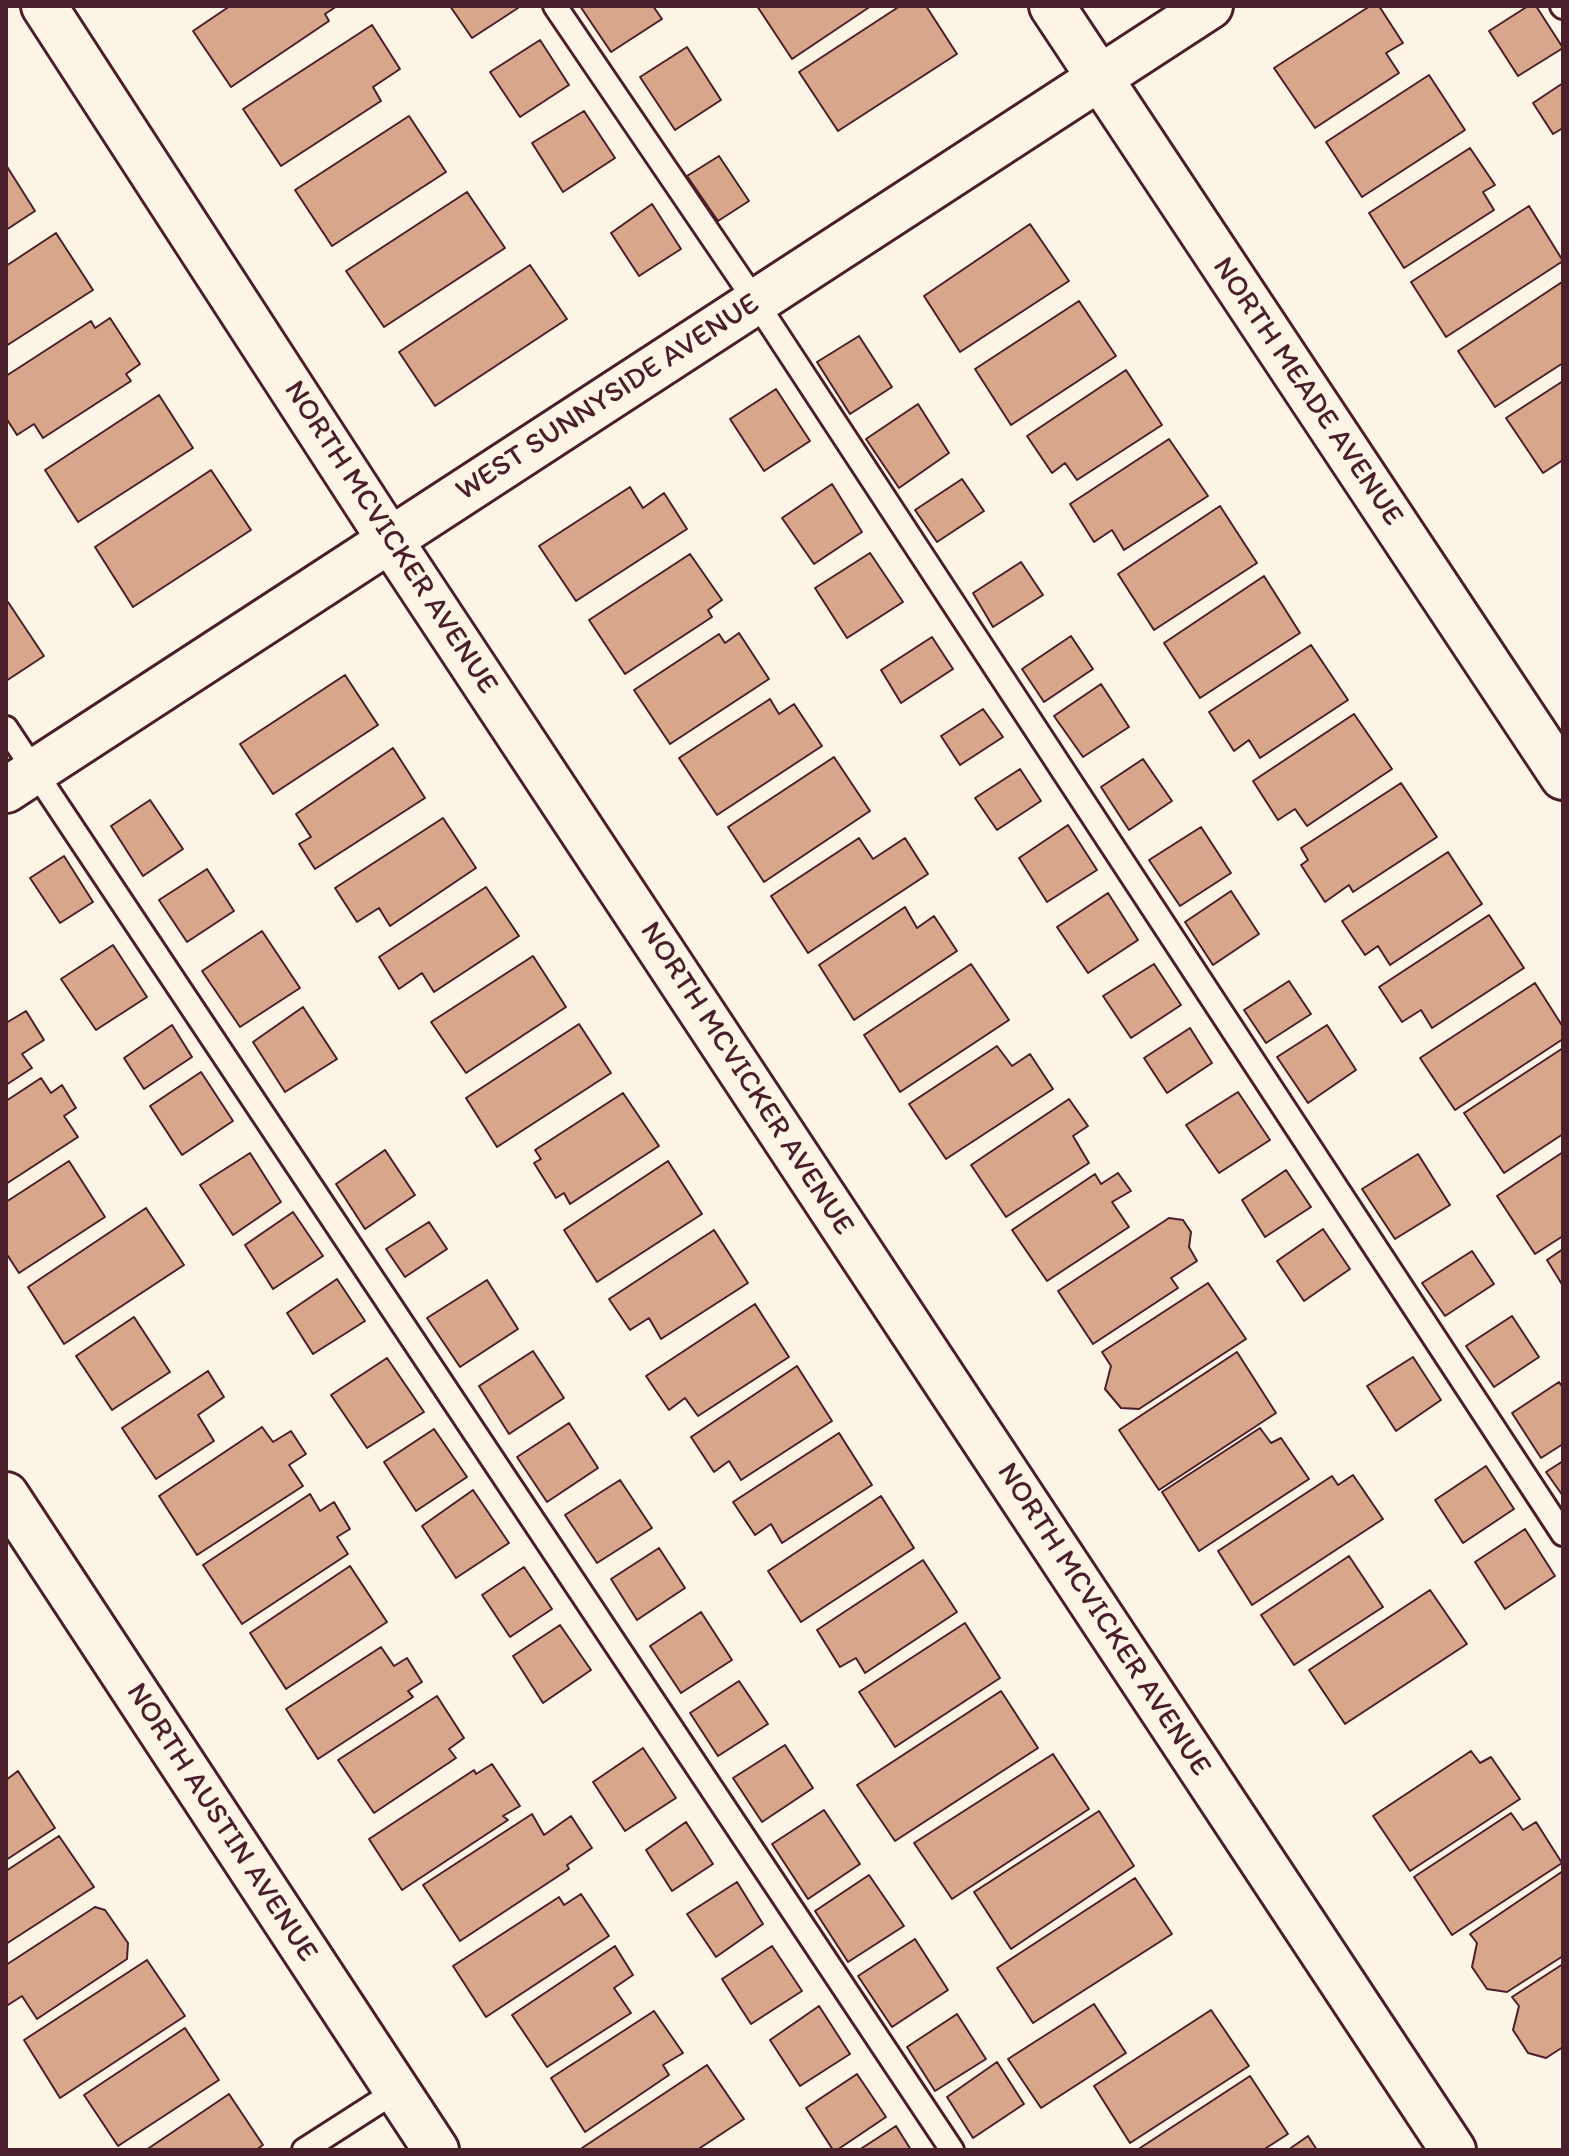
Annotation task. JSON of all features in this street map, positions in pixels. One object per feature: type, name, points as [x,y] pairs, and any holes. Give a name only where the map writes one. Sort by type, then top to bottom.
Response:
[{"type":"street","name":"NORTH MCVICKER AVENUE","points":[[44,6],[390,540],[1453,2150]]},
{"type":"street","name":"NORTH MEADE AVENUE","points":[[1052,6],[1563,777]]},
{"type":"street","name":"WEST SUNNYSIDE AVENUE","points":[[20,781],[1210,6]]},
{"type":"street","name":"NORTH AUSTIN AVENUE","points":[[6,1495],[436,2150]]},
{"type":"lane","points":[[555,6],[756,302],[1563,1534]]},
{"type":"lane","points":[[6,728],[20,781],[952,2150]]},
{"type":"lane","points":[[304,2150],[396,2091]]},
{"type":"building","points":[[230,6],[337,6],[325,14],[329,21],[231,87],[193,31]]},
{"type":"building","points":[[450,6],[516,6],[518,8],[472,38]]},
{"type":"building","points":[[580,6],[653,6],[662,19],[611,52]]},
{"type":"building","points":[[757,6],[871,6],[792,59]]},
{"type":"building","points":[[900,6],[926,6],[957,54],[838,131],[799,72]]},
{"type":"building","points":[[1370,6],[1379,6],[1403,43],[1386,53],[1399,73],[1315,128],[1274,68]]},
{"type":"building","points":[[1528,6],[1536,6],[1563,48],[1518,76],[1489,31]]},
{"type":"building","points":[[372,25],[400,69],[373,87],[381,101],[281,166],[243,109]]},
{"type":"building","points":[[540,40],[569,85],[520,117],[490,72]]},
{"type":"building","points":[[687,47],[721,100],[675,130],[640,77]]},
{"type":"building","points":[[1429,75],[1465,130],[1362,197],[1326,142]]},
{"type":"building","points":[[1563,83],[1563,128],[1553,134],[1533,103]]},
{"type":"building","points":[[584,111],[615,158],[563,192],[532,143]]},
{"type":"building","points":[[409,116],[446,172],[332,246],[295,190]]},
{"type":"building","points":[[1470,148],[1495,185],[1483,192],[1494,210],[1404,268],[1369,213]]},
{"type":"building","points":[[719,156],[749,201],[718,221],[687,176]]},
{"type":"building","points":[[6,165],[35,211],[6,230]]},
{"type":"building","points":[[467,192],[505,248],[384,327],[346,271]]},
{"type":"building","points":[[652,204],[681,249],[639,276],[611,233]]},
{"type":"building","points":[[1529,206],[1563,261],[1446,337],[1411,282]]},
{"type":"building","points":[[1030,224],[1069,281],[960,352],[924,296]]},
{"type":"building","points":[[56,233],[93,290],[6,346],[6,266]]},
{"type":"building","points":[[530,265],[567,319],[435,406],[399,352]]},
{"type":"building","points":[[1562,282],[1563,363],[1495,407],[1458,351]]},
{"type":"building","points":[[1079,301],[1116,356],[1011,425],[975,369]]},
{"type":"building","points":[[110,318],[140,364],[126,374],[131,381],[43,438],[34,424],[17,435],[6,418],[6,376],[91,321],[95,328]]},
{"type":"building","points":[[859,336],[892,387],[850,414],[817,362]]},
{"type":"building","points":[[1126,370],[1162,425],[1077,480],[1065,463],[1052,473],[1027,436]]},
{"type":"building","points":[[1563,381],[1563,460],[1543,473],[1506,418]]},
{"type":"building","points":[[776,389],[810,441],[764,471],[730,419]]},
{"type":"building","points":[[159,395],[193,448],[78,522],[45,470]]},
{"type":"building","points":[[918,404],[949,453],[899,488],[866,439]]},
{"type":"building","points":[[1169,439],[1208,496],[1124,550],[1112,530],[1094,542],[1070,504]]},
{"type":"building","points":[[211,470],[251,530],[133,607],[95,547]]},
{"type":"building","points":[[962,479],[984,511],[937,542],[915,510]]},
{"type":"building","points":[[832,484],[862,532],[814,564],[782,518]]},
{"type":"building","points":[[630,487],[643,508],[664,493],[687,529],[576,601],[539,546]]},
{"type":"building","points":[[1220,506],[1257,563],[1154,630],[1118,574]]},
{"type":"building","points":[[870,553],[903,602],[847,638],[815,588]]},
{"type":"building","points":[[690,554],[722,600],[708,610],[712,617],[625,674],[589,620]]},
{"type":"building","points":[[1021,562],[1043,595],[993,627],[973,593]]},
{"type":"building","points":[[1264,576],[1300,633],[1200,698],[1164,643]]},
{"type":"building","points":[[6,603],[44,656],[6,681]]},
{"type":"building","points":[[739,633],[769,679],[670,744],[634,690],[719,634],[725,643]]},
{"type":"building","points":[[1071,636],[1093,669],[1044,702],[1022,669]]},
{"type":"building","points":[[932,637],[953,669],[901,703],[881,670]]},
{"type":"building","points":[[1311,645],[1348,700],[1260,758],[1249,740],[1234,751],[1209,712]]},
{"type":"building","points":[[345,675],[378,725],[273,794],[240,744]]},
{"type":"building","points":[[1101,684],[1129,727],[1083,757],[1054,716]]},
{"type":"building","points":[[770,699],[779,714],[794,704],[822,746],[717,815],[679,758]]},
{"type":"building","points":[[983,709],[1003,737],[960,765],[941,736]]},
{"type":"building","points":[[1354,714],[1392,769],[1307,826],[1295,809],[1278,820],[1253,781]]},
{"type":"building","points":[[393,748],[425,798],[315,869],[299,844],[311,837],[296,814]]},
{"type":"building","points":[[834,757],[870,811],[764,882],[728,827]]},
{"type":"building","points":[[1143,759],[1172,801],[1129,830],[1101,787]]},
{"type":"building","points":[[1020,769],[1041,801],[997,830],[975,798]]},
{"type":"building","points":[[1401,783],[1437,837],[1353,892],[1349,885],[1325,902],[1301,865],[1308,860],[1301,848]]},
{"type":"building","points":[[150,800],[183,849],[143,876],[111,826]]},
{"type":"building","points":[[443,818],[476,868],[390,926],[379,908],[357,922],[335,888]]},
{"type":"building","points":[[1068,825],[1097,870],[1047,902],[1019,858]]},
{"type":"building","points":[[1201,827],[1231,873],[1180,906],[1149,860]]},
{"type":"building","points":[[859,838],[873,859],[905,838],[928,874],[808,953],[771,896]]},
{"type":"building","points":[[1448,852],[1482,904],[1390,965],[1378,946],[1365,955],[1342,921]]},
{"type":"building","points":[[64,856],[93,902],[60,923],[30,878]]},
{"type":"building","points":[[207,869],[234,911],[187,942],[159,900]]},
{"type":"building","points":[[486,887],[519,936],[434,992],[422,973],[399,989],[379,957]]},
{"type":"building","points":[[1231,891],[1259,934],[1213,965],[1185,922]]},
{"type":"building","points":[[1108,893],[1138,940],[1088,973],[1057,927]]},
{"type":"building","points":[[905,907],[917,928],[934,916],[957,951],[854,1020],[819,965]]},
{"type":"building","points":[[1489,915],[1524,968],[1432,1028],[1421,1010],[1402,1022],[1379,987]]},
{"type":"building","points":[[262,931],[300,988],[240,1027],[202,971]]},
{"type":"building","points":[[113,945],[147,997],[96,1030],[61,979]]},
{"type":"building","points":[[533,956],[566,1007],[466,1073],[431,1022]]},
{"type":"building","points":[[971,964],[1009,1020],[900,1092],[864,1035]]},
{"type":"building","points":[[1154,964],[1181,1005],[1131,1038],[1103,996]]},
{"type":"building","points":[[1289,981],[1311,1014],[1266,1043],[1244,1010]]},
{"type":"building","points":[[1535,983],[1563,1027],[1563,1039],[1455,1110],[1420,1058]]},
{"type":"building","points":[[303,1007],[337,1059],[285,1092],[253,1042]]},
{"type":"building","points":[[26,1011],[44,1040],[22,1054],[32,1068],[6,1085],[6,1023]]},
{"type":"building","points":[[579,1024],[611,1073],[497,1147],[466,1098]]},
{"type":"building","points":[[172,1025],[192,1057],[144,1089],[124,1058]]},
{"type":"building","points":[[1327,1025],[1356,1070],[1308,1103],[1277,1057]]},
{"type":"building","points":[[1190,1028],[1212,1063],[1167,1093],[1144,1058]]},
{"type":"building","points":[[997,1046],[1012,1066],[1030,1054],[1053,1089],[946,1159],[909,1104]]},
{"type":"building","points":[[1563,1048],[1563,1134],[1504,1173],[1464,1113]]},
{"type":"building","points":[[201,1072],[233,1121],[182,1155],[150,1106]]},
{"type":"building","points":[[41,1078],[51,1093],[62,1085],[76,1108],[64,1116],[78,1137],[6,1184],[6,1101]]},
{"type":"building","points":[[1238,1092],[1270,1140],[1219,1173],[1186,1125]]},
{"type":"building","points":[[623,1093],[659,1146],[570,1204],[564,1193],[556,1198],[534,1163],[541,1159],[535,1150]]},
{"type":"building","points":[[1069,1099],[1088,1126],[1073,1136],[1089,1163],[1006,1217],[971,1165]]},
{"type":"building","points":[[385,1150],[415,1195],[365,1229],[336,1184]]},
{"type":"building","points":[[1563,1152],[1563,1236],[1535,1254],[1497,1196]]},
{"type":"building","points":[[250,1153],[281,1202],[233,1235],[200,1185]]},
{"type":"building","points":[[1418,1154],[1450,1205],[1395,1239],[1362,1189]]},
{"type":"building","points":[[69,1161],[105,1217],[19,1273],[6,1253],[6,1202]]},
{"type":"building","points":[[668,1161],[702,1214],[597,1282],[564,1230]]},
{"type":"building","points":[[1286,1170],[1311,1207],[1265,1237],[1242,1200]]},
{"type":"building","points":[[1118,1173],[1131,1191],[1112,1202],[1129,1227],[1047,1281],[1012,1230],[1095,1174],[1101,1184]]},
{"type":"building","points":[[146,1208],[184,1265],[64,1344],[28,1287]]},
{"type":"building","points":[[293,1212],[323,1256],[273,1289],[245,1245]]},
{"type":"building","points":[[1169,1218],[1183,1220],[1191,1232],[1189,1247],[1197,1261],[1171,1278],[1178,1288],[1093,1344],[1058,1291]]},
{"type":"building","points":[[429,1222],[447,1249],[405,1277],[386,1249]]},
{"type":"building","points":[[1323,1229],[1350,1269],[1304,1301],[1277,1261]]},
{"type":"building","points":[[714,1230],[748,1283],[661,1339],[649,1318],[630,1330],[609,1299]]},
{"type":"building","points":[[1563,1249],[1563,1286],[1547,1260]]},
{"type":"building","points":[[1472,1251],[1494,1284],[1445,1316],[1422,1283]]},
{"type":"building","points":[[337,1279],[365,1321],[313,1354],[287,1313]]},
{"type":"building","points":[[487,1280],[518,1329],[460,1367],[427,1318]]},
{"type":"building","points":[[1208,1283],[1246,1339],[1139,1409],[1121,1408],[1105,1389],[1111,1366],[1102,1352]]},
{"type":"building","points":[[755,1304],[789,1357],[698,1416],[685,1398],[669,1410],[646,1376]]},
{"type":"building","points":[[1512,1316],[1539,1357],[1494,1387],[1466,1346]]},
{"type":"building","points":[[134,1317],[170,1372],[112,1410],[76,1356]]},
{"type":"building","points":[[533,1351],[564,1398],[509,1434],[479,1386]]},
{"type":"building","points":[[1237,1352],[1276,1413],[1159,1490],[1119,1430]]},
{"type":"building","points":[[1413,1357],[1441,1400],[1396,1431],[1367,1386]]},
{"type":"building","points":[[387,1358],[424,1412],[367,1448],[331,1395]]},
{"type":"building","points":[[797,1366],[832,1421],[741,1480],[729,1461],[714,1472],[691,1437]]},
{"type":"building","points":[[208,1371],[224,1397],[198,1415],[214,1441],[156,1479],[122,1428]]},
{"type":"building","points":[[1559,1382],[1563,1388],[1563,1444],[1541,1458],[1512,1413]]},
{"type":"building","points":[[569,1423],[598,1468],[547,1502],[517,1457]]},
{"type":"building","points":[[262,1427],[273,1442],[291,1431],[306,1454],[289,1465],[303,1486],[197,1555],[159,1496]]},
{"type":"building","points":[[1260,1428],[1271,1443],[1281,1438],[1309,1479],[1199,1551],[1162,1492]]},
{"type":"building","points":[[434,1429],[467,1477],[416,1511],[384,1462]]},
{"type":"building","points":[[839,1433],[872,1485],[782,1543],[771,1524],[755,1535],[733,1502]]},
{"type":"building","points":[[1563,1461],[1563,1496],[1546,1472]]},
{"type":"building","points":[[1486,1466],[1514,1509],[1463,1543],[1435,1500]]},
{"type":"building","points":[[1353,1475],[1383,1519],[1252,1605],[1218,1551],[1332,1476],[1338,1485]]},
{"type":"building","points":[[620,1480],[652,1528],[597,1563],[565,1515]]},
{"type":"building","points":[[473,1490],[509,1543],[456,1578],[422,1526]]},
{"type":"building","points":[[310,1494],[320,1511],[334,1502],[350,1529],[337,1537],[348,1554],[242,1624],[203,1565]]},
{"type":"building","points":[[881,1496],[914,1548],[801,1622],[768,1571]]},
{"type":"building","points":[[1525,1529],[1555,1576],[1505,1609],[1475,1562]]},
{"type":"building","points":[[659,1548],[685,1588],[637,1620],[611,1579]]},
{"type":"building","points":[[1349,1556],[1383,1607],[1294,1665],[1261,1615]]},
{"type":"building","points":[[923,1560],[957,1612],[865,1673],[856,1658],[840,1667],[817,1630]]},
{"type":"building","points":[[350,1566],[387,1622],[286,1689],[250,1633]]},
{"type":"building","points":[[524,1567],[552,1609],[510,1637],[482,1595]]},
{"type":"building","points":[[1430,1590],[1467,1644],[1345,1724],[1309,1670]]},
{"type":"building","points":[[701,1612],[732,1660],[681,1693],[650,1646]]},
{"type":"building","points":[[965,1623],[1000,1678],[895,1747],[859,1692]]},
{"type":"building","points":[[560,1625],[591,1670],[543,1703],[513,1656]]},
{"type":"building","points":[[381,1647],[394,1666],[407,1658],[422,1682],[408,1691],[413,1697],[318,1759],[286,1709]]},
{"type":"building","points":[[739,1681],[768,1724],[718,1756],[690,1713]]},
{"type":"building","points":[[1001,1691],[1038,1748],[895,1841],[857,1785]]},
{"type":"building","points":[[437,1696],[464,1738],[449,1749],[456,1758],[374,1813],[338,1760]]},
{"type":"building","points":[[785,1745],[813,1788],[762,1822],[733,1778]]},
{"type":"building","points":[[643,1748],[676,1798],[625,1831],[593,1782]]},
{"type":"building","points":[[1471,1751],[1480,1763],[1491,1757],[1520,1799],[1410,1871],[1373,1816]]},
{"type":"building","points":[[1053,1754],[1089,1809],[952,1899],[914,1843]]},
{"type":"building","points":[[492,1764],[520,1806],[503,1816],[508,1820],[402,1890],[369,1839],[474,1770],[476,1774]]},
{"type":"building","points":[[18,1771],[55,1828],[6,1860],[6,1780]]},
{"type":"building","points":[[824,1810],[860,1864],[808,1899],[772,1844]]},
{"type":"building","points":[[1099,1811],[1134,1866],[1011,1949],[974,1892]]},
{"type":"building","points":[[1511,1813],[1523,1830],[1536,1822],[1562,1863],[1452,1935],[1414,1877]]},
{"type":"building","points":[[532,1814],[544,1835],[571,1816],[592,1848],[567,1865],[569,1869],[460,1941],[423,1885]]},
{"type":"building","points":[[686,1822],[713,1864],[672,1891],[646,1850]]},
{"type":"building","points":[[59,1836],[94,1887],[6,1944],[6,1871]]},
{"type":"building","points":[[1563,1871],[1563,1956],[1507,1992],[1487,1989],[1472,1967],[1477,1943],[1470,1934]]},
{"type":"building","points":[[869,1875],[904,1926],[848,1962],[815,1911]]},
{"type":"building","points":[[1135,1878],[1172,1934],[1033,2023],[997,1968]]},
{"type":"building","points":[[737,1882],[763,1924],[716,1957],[687,1914]]},
{"type":"building","points":[[581,1894],[609,1936],[486,2017],[453,1966],[559,1897],[564,1905]]},
{"type":"building","points":[[95,1907],[105,1910],[128,1943],[127,1959],[37,2019],[22,1996],[8,2005],[6,1965]]},
{"type":"building","points":[[915,1939],[948,1990],[892,2027],[858,1976]]},
{"type":"building","points":[[615,1946],[633,1975],[614,1988],[631,2013],[547,2067],[512,2015]]},
{"type":"building","points":[[772,1946],[802,1991],[751,2024],[722,1979]]},
{"type":"building","points":[[147,1960],[185,2016],[60,2098],[24,2040]]},
{"type":"building","points":[[1563,1964],[1563,2047],[1546,2058],[1528,2053],[1513,2030],[1519,2006],[1512,1997]]},
{"type":"building","points":[[1094,2004],[1126,2053],[1041,2108],[1008,2059]]},
{"type":"building","points":[[819,2006],[850,2054],[800,2086],[770,2040]]},
{"type":"building","points":[[1211,2010],[1249,2066],[1130,2143],[1094,2086]]},
{"type":"building","points":[[654,2011],[683,2053],[663,2065],[669,2075],[585,2132],[551,2078]]},
{"type":"building","points":[[957,2014],[986,2059],[935,2091],[907,2047]]},
{"type":"building","points":[[185,2028],[219,2080],[118,2146],[84,2095]]},
{"type":"building","points":[[997,2062],[1024,2104],[973,2138],[947,2097]]},
{"type":"building","points":[[707,2065],[744,2119],[697,2150],[582,2148]]},
{"type":"building","points":[[857,2074],[886,2117],[833,2150],[806,2108]]},
{"type":"building","points":[[1250,2076],[1288,2134],[1263,2150],[1137,2150]]},
{"type":"building","points":[[229,2094],[263,2145],[256,2150],[146,2150]]},
{"type":"building","points":[[896,2126],[911,2150],[859,2150]]},
{"type":"building","points":[[1308,2136],[1317,2150],[1288,2150]]}]
